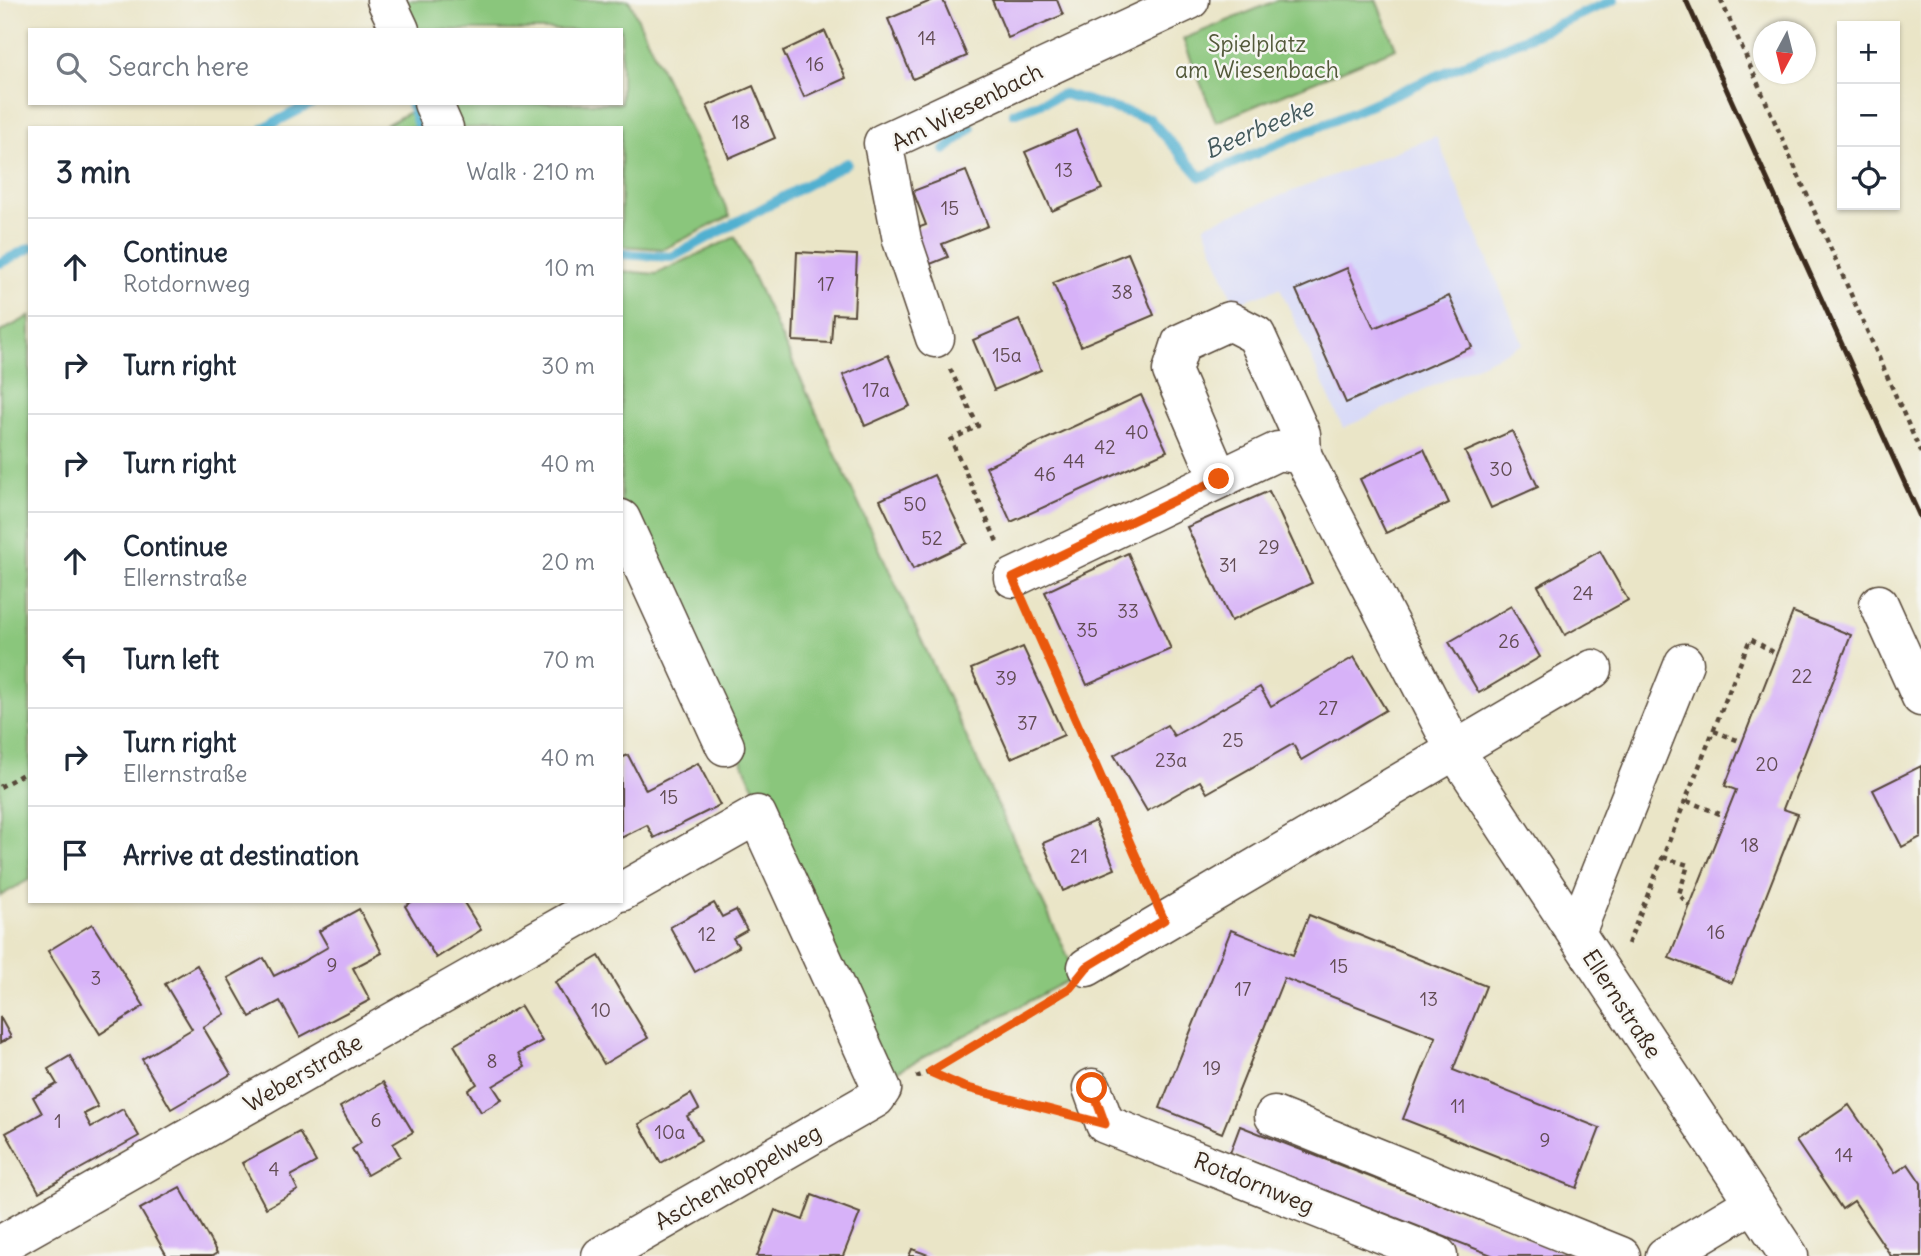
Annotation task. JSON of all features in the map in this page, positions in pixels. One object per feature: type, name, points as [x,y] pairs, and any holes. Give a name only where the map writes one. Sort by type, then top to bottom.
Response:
[{"type":"street","points":[[386,0],[399,28]]},
{"type":"street","name":"Am Wiesenbach","points":[[935,338],[902,240],[883,143],[1190,0]]},
{"type":"street","points":[[434,105],[443,126]]},
{"type":"street","name":"Ellernstraße","points":[[1219,479],[1172,370],[1181,343],[1229,321],[1256,335],[1301,434],[1302,455],[1455,750],[1789,1256]]},
{"type":"street","points":[[1013,578],[1278,451],[1302,455]]},
{"type":"street","points":[[623,523],[725,746]]},
{"type":"street","points":[[1879,604],[1921,698]]},
{"type":"street","points":[[1576,933],[1684,663]]},
{"type":"street","points":[[1087,967],[1593,669]]},
{"type":"street","points":[[623,891],[757,815],[879,1094]]},
{"type":"street","name":"Weberstraße","points":[[0,1245],[602,903]]},
{"type":"street","points":[[1092,1088],[1105,1124]]},
{"type":"street","name":"Aschenkoppelweg","points":[[601,1256],[879,1094]]},
{"type":"street","points":[[1274,1116],[1621,1256]]},
{"type":"street","name":"Rotdornweg","points":[[1105,1124],[1438,1256]]},
{"type":"street","points":[[1665,1256],[1753,1203]]},
{"type":"path","points":[[1720,0],[1921,453]]},
{"type":"path","points":[[935,338],[978,426],[951,440],[1164,920]]},
{"type":"path","points":[[1611,986],[1750,639],[1777,654]]},
{"type":"path","points":[[1714,731],[1742,742]]},
{"type":"path","points":[[0,787],[28,771]]},
{"type":"path","points":[[1686,801],[1725,816]]},
{"type":"path","points":[[1663,857],[1688,865],[1679,894],[1690,906]]},
{"type":"path","points":[[879,1094],[930,1072],[1070,988],[1087,967]]},
{"type":"path","points":[[930,1072],[964,1087],[1105,1124]]},
{"type":"shaded area","points":[[1436,136],[1523,344],[1343,428],[1280,288],[1234,304],[1204,225]]},
{"type":"green space","points":[[394,0],[629,0],[730,216],[664,249],[623,246],[623,126],[452,126],[443,105],[623,105],[623,28],[407,28]]},
{"type":"green space","name":"Spielplatz am Wiesenbach","points":[[1278,0],[1376,0],[1396,48],[1216,122],[1183,39]]},
{"type":"green space","points":[[419,107],[428,126],[384,126]]},
{"type":"green space","points":[[735,237],[1075,972],[1069,980],[894,1073],[886,1072],[623,505],[623,271],[656,274]]},
{"type":"green space","points":[[28,317],[28,880],[0,896],[0,332]]},
{"type":"building","points":[[933,0],[943,0],[967,56],[913,79],[888,19]]},
{"type":"building","points":[[992,0],[1057,0],[1063,15],[1008,38]]},
{"type":"building","points":[[825,31],[846,78],[804,97],[783,51]]},
{"type":"building","points":[[753,86],[775,138],[729,158],[707,106]]},
{"type":"building","points":[[1076,130],[1102,189],[1052,211],[1025,152]]},
{"type":"building","points":[[966,171],[988,226],[942,244],[948,257],[923,267],[909,231],[926,225],[913,191]]},
{"type":"building","points":[[797,252],[857,255],[854,315],[833,314],[831,343],[793,341]]},
{"type":"building","points":[[1128,253],[1154,315],[1081,346],[1053,283]]},
{"type":"building","points":[[1347,268],[1374,328],[1449,296],[1472,347],[1346,403],[1296,290]]},
{"type":"building","points":[[1019,320],[1041,370],[994,390],[973,340]]},
{"type":"building","points":[[888,355],[910,406],[865,426],[843,375]]},
{"type":"building","points":[[1141,395],[1167,451],[1011,522],[986,467]]},
{"type":"building","points":[[1512,431],[1538,487],[1491,508],[1465,452]]},
{"type":"building","points":[[1424,449],[1449,503],[1386,533],[1360,479]]},
{"type":"building","points":[[934,475],[967,543],[913,569],[880,500]]},
{"type":"building","points":[[1269,491],[1312,583],[1231,621],[1187,527]]},
{"type":"building","points":[[1600,551],[1628,600],[1565,635],[1538,586]]},
{"type":"building","points":[[1128,553],[1171,649],[1087,685],[1045,592]]},
{"type":"building","points":[[1511,606],[1540,657],[1479,693],[1449,642]]},
{"type":"building","points":[[1793,612],[1851,635],[1783,809],[1798,814],[1732,983],[1669,958],[1736,790],[1725,786]]},
{"type":"building","points":[[1023,647],[1064,735],[1011,758],[971,669]]},
{"type":"building","points":[[1354,657],[1386,710],[1301,760],[1293,744],[1207,793],[1200,781],[1147,811],[1114,755],[1167,725],[1174,736],[1260,687],[1271,706]]},
{"type":"building","points":[[628,755],[646,790],[698,763],[720,805],[654,838],[647,825],[623,837],[623,757]]},
{"type":"building","points":[[1921,766],[1921,837],[1902,847],[1873,790]]},
{"type":"building","points":[[1095,821],[1115,869],[1063,891],[1043,843]]},
{"type":"building","points":[[410,903],[464,903],[481,930],[436,958],[405,906]]},
{"type":"building","points":[[714,903],[722,917],[736,910],[747,930],[733,938],[739,947],[695,972],[670,927]]},
{"type":"building","points":[[359,909],[382,953],[353,968],[370,1000],[300,1037],[280,1001],[250,1017],[228,978],[264,958],[274,976],[302,962],[328,947],[319,931]]},
{"type":"building","points":[[1309,915],[1486,986],[1453,1070],[1600,1128],[1577,1188],[1403,1119],[1436,1037],[1284,978],[1222,1133],[1160,1108],[1231,930],[1293,955]]},
{"type":"building","points":[[92,924],[144,1006],[100,1034],[48,951]]},
{"type":"building","points":[[599,956],[648,1038],[604,1064],[555,982]]},
{"type":"building","points":[[197,965],[225,1014],[203,1027],[231,1074],[171,1109],[142,1059],[192,1029],[165,984]]},
{"type":"building","points":[[521,1006],[542,1041],[518,1054],[525,1067],[493,1086],[502,1100],[481,1112],[468,1090],[477,1084],[454,1045]]},
{"type":"building","points":[[0,1017],[11,1037],[0,1043]]},
{"type":"building","points":[[70,1056],[98,1107],[84,1114],[91,1127],[123,1109],[139,1136],[39,1192],[6,1133],[42,1113],[33,1097],[57,1084],[48,1069]]},
{"type":"building","points":[[383,1082],[413,1132],[393,1144],[400,1156],[367,1175],[352,1149],[361,1143],[340,1107]]},
{"type":"building","points":[[691,1094],[699,1109],[687,1116],[701,1140],[661,1163],[639,1124]]},
{"type":"building","points":[[1849,1105],[1895,1173],[1908,1164],[1921,1183],[1921,1256],[1891,1256],[1854,1201],[1842,1209],[1796,1141]]},
{"type":"building","points":[[1240,1126],[1572,1256],[1494,1256],[1230,1153]]},
{"type":"building","points":[[299,1132],[316,1162],[291,1176],[298,1190],[266,1208],[242,1163]]},
{"type":"building","points":[[180,1187],[217,1253],[212,1256],[167,1256],[140,1209]]},
{"type":"building","points":[[812,1195],[860,1213],[843,1256],[757,1256],[775,1210],[803,1220]]},
{"type":"building","points":[[912,1249],[931,1256],[909,1256]]},
{"type":"waterway","name":"Beerbeeke","points":[[1014,113],[1064,94],[1150,119],[1201,177],[1614,0]]},
{"type":"waterway","name":"Beerbeeke","points":[[268,126],[308,105]]},
{"type":"waterway","name":"Beerbeeke","points":[[412,105],[418,126]]},
{"type":"waterway","name":"Beerbeeke","points":[[945,150],[971,128]]},
{"type":"waterway","name":"Beerbeeke","points":[[623,254],[672,257],[847,163]]},
{"type":"waterway","name":"Beerbeeke","points":[[0,263],[28,249]]},
{"type":"railway","points":[[1686,0],[1921,519]]},
{"type":"route","points":[[1092,1088],[1105,1124],[964,1087],[930,1072],[1070,988],[1087,967],[1164,920],[1013,578],[1219,479]]}]
